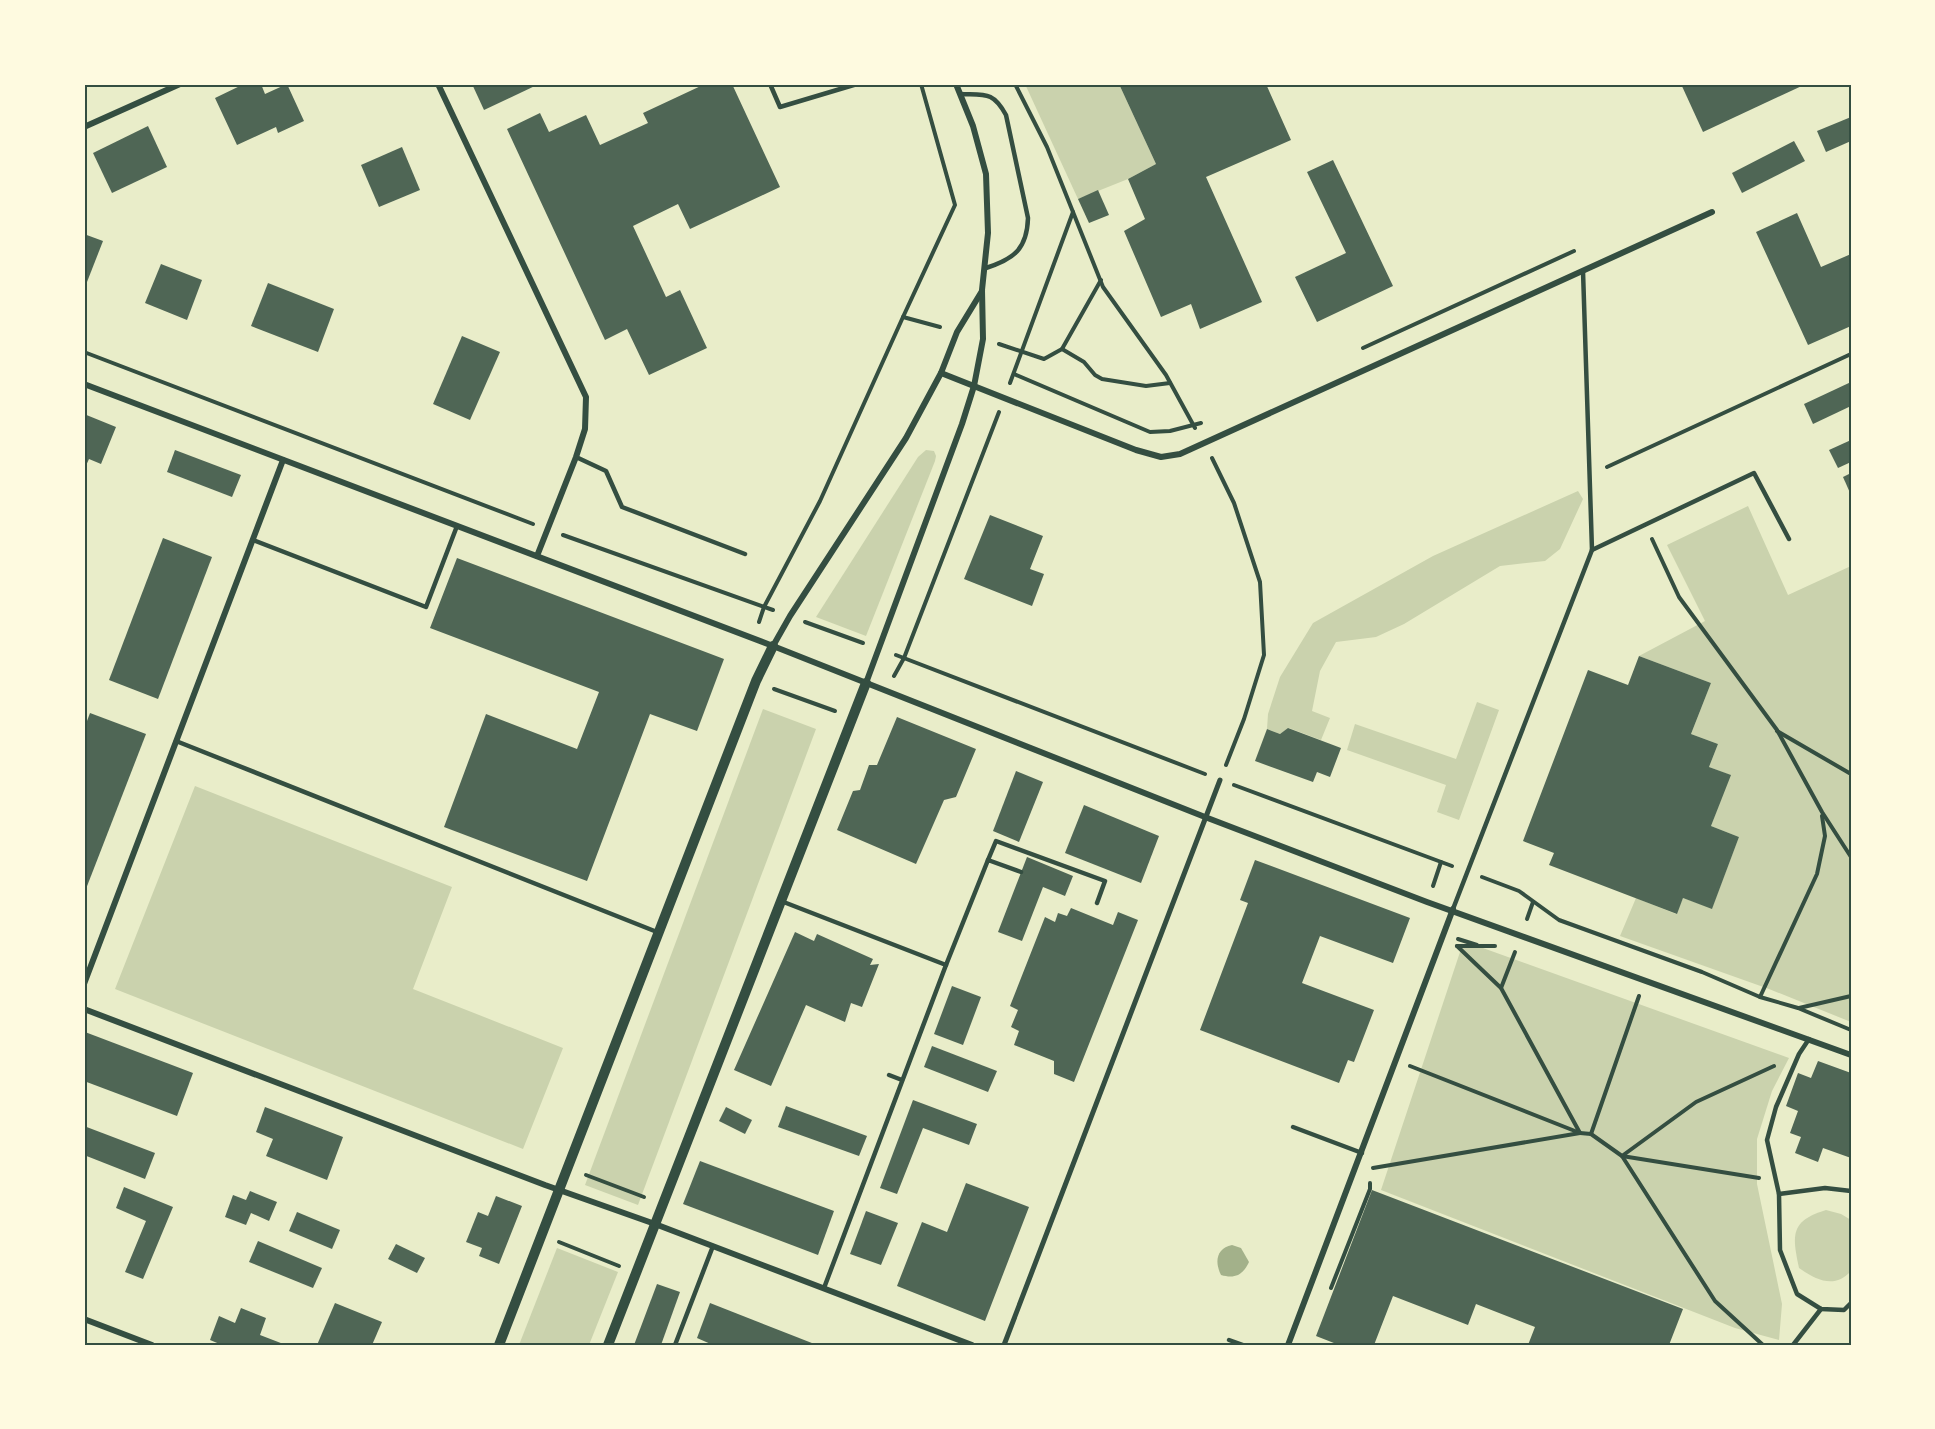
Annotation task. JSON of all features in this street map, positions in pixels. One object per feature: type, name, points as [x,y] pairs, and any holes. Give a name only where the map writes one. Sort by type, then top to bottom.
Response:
[{"type":"street","points":[[84,127],[180,84]]},
{"type":"street","points":[[438,84],[586,397],[585,429],[537,556]]},
{"type":"street","points":[[608,1345],[866,682],[974,386],[983,339],[982,290],[988,233],[986,174],[973,126],[956,84]]},
{"type":"street","points":[[941,373],[1136,450],[1161,457],[1180,454],[1712,212]]},
{"type":"street","points":[[500,1345],[657,932],[756,681],[790,616],[906,438],[941,373],[957,332],[982,290]]},
{"type":"street","points":[[84,384],[773,646],[866,682],[897,697],[1427,902],[1453,909],[1520,936],[1851,1055]]},
{"type":"street","points":[[84,984],[284,460]]},
{"type":"street","points":[[1004,1345],[1220,780]]},
{"type":"street","points":[[1288,1345],[1453,909]]},
{"type":"street","points":[[84,1009],[972,1345]]},
{"type":"street","points":[[84,1319],[152,1345]]},
{"type":"lane","points":[[770,84],[780,106],[857,84]]},
{"type":"lane","points":[[960,94],[988,95],[998,100],[1006,115],[1028,218],[1027,235],[1018,250],[1005,262],[986,268]]},
{"type":"lane","points":[[1453,909],[1592,550],[1583,271]]},
{"type":"lane","points":[[576,457],[606,471],[622,507],[745,554]]},
{"type":"lane","points":[[1592,550],[1754,473],[1789,539]]},
{"type":"lane","points":[[253,540],[426,607],[457,526]]},
{"type":"lane","points":[[177,741],[657,932]]},
{"type":"lane","points":[[824,1288],[946,965],[996,841],[1105,881],[1097,903]]},
{"type":"lane","points":[[988,860],[1022,872]]},
{"type":"lane","points":[[781,900],[946,965]]},
{"type":"lane","points":[[1809,1039],[1799,1054],[1776,1107],[1767,1140],[1779,1194],[1780,1250],[1797,1294],[1821,1309],[1844,1310],[1851,1303]]},
{"type":"lane","points":[[889,1075],[903,1080]]},
{"type":"lane","points":[[1293,1127],[1362,1153]]},
{"type":"lane","points":[[1779,1194],[1825,1188],[1851,1191]]},
{"type":"lane","points":[[675,1345],[713,1246]]},
{"type":"lane","points":[[1793,1345],[1821,1309]]},
{"type":"lane","points":[[1229,1340],[1243,1345]]},
{"type":"path","points":[[764,607],[820,501],[955,205],[921,84]]},
{"type":"path","points":[[1015,84],[1047,147],[1103,287],[1170,383],[1205,444],[1234,503],[1260,582],[1264,655],[1244,719],[1220,780],[1519,891],[1559,920],[1702,972],[1760,997],[1798,1008],[1851,1030]]},
{"type":"path","points":[[904,658],[1014,374],[1073,212]]},
{"type":"path","points":[[1362,349],[1574,251]]},
{"type":"path","points":[[983,339],[1044,359],[1062,349],[1101,280]]},
{"type":"path","points":[[903,316],[957,332]]},
{"type":"path","points":[[1062,349],[1084,362],[1095,375],[1102,379],[1146,386],[1170,383]]},
{"type":"path","points":[[84,352],[548,529]]},
{"type":"path","points":[[1590,475],[1851,354]]},
{"type":"path","points":[[1014,374],[1150,432],[1203,422]]},
{"type":"path","points":[[1645,525],[1679,597],[1777,730],[1822,812],[1851,857]]},
{"type":"path","points":[[756,681],[852,718]]},
{"type":"path","points":[[1777,730],[1851,774]]},
{"type":"path","points":[[1760,997],[1817,874],[1825,836],[1822,812]]},
{"type":"path","points":[[1457,946],[1495,946],[1524,957]]},
{"type":"path","points":[[1453,957],[1457,946]]},
{"type":"path","points":[[1457,946],[1501,987],[1580,1133]]},
{"type":"path","points":[[1629,991],[1650,999]]},
{"type":"path","points":[[1591,1134],[1639,995]]},
{"type":"path","points":[[1798,1008],[1851,996]]},
{"type":"path","points":[[1622,1156],[1696,1102],[1799,1054]]},
{"type":"path","points":[[1414,1055],[1410,1066],[1580,1133]]},
{"type":"path","points":[[1370,1168],[1580,1133],[1591,1134],[1622,1156],[1715,1301],[1763,1345]]},
{"type":"path","points":[[1622,1156],[1775,1181]]},
{"type":"path","points":[[567,1167],[663,1204]]},
{"type":"path","points":[[542,1235],[636,1274]]},
{"type":"shaded area","points":[[1025,84],[1119,84],[1156,164],[1128,179],[1078,199]]},
{"type":"shaded area","points":[[926,450],[934,451],[935,461],[866,636],[816,617],[918,457]]},
{"type":"shaded area","points":[[1578,491],[1583,499],[1560,549],[1545,561],[1500,566],[1404,624],[1376,637],[1336,642],[1320,671],[1312,711],[1330,718],[1321,740],[1289,728],[1280,734],[1267,729],[1268,714],[1280,677],[1313,623],[1433,556]]},
{"type":"shaded area","points":[[1748,506],[1788,595],[1851,566],[1851,1022],[1769,989],[1620,936],[1636,898],[1676,914],[1683,898],[1712,908],[1739,837],[1711,826],[1730,775],[1709,767],[1718,744],[1691,734],[1711,683],[1639,656],[1705,621],[1667,545]]},
{"type":"shaded area","points":[[1477,702],[1499,710],[1459,820],[1437,812],[1446,785],[1347,750],[1355,724],[1456,759]]},
{"type":"shaded area","points":[[763,709],[816,729],[638,1205],[585,1185]]},
{"type":"shaded area","points":[[195,786],[452,887],[413,989],[563,1048],[523,1149],[115,989]]},
{"type":"shaded area","points":[[1469,943],[1789,1058],[1772,1091],[1757,1139],[1757,1184],[1782,1304],[1779,1340],[1735,1328],[1381,1190],[1461,949]]},
{"type":"shaded area","points":[[1826,1210],[1841,1214],[1851,1220],[1851,1271],[1845,1277],[1831,1281],[1818,1279],[1799,1268],[1795,1247],[1796,1231],[1800,1224],[1814,1214]]},
{"type":"shaded area","points":[[1232,1245],[1241,1248],[1249,1262],[1238,1275],[1221,1275],[1218,1256],[1223,1249]]},
{"type":"shaded area","points":[[557,1248],[618,1272],[589,1345],[519,1345]]},
{"type":"building","points":[[244,84],[261,84],[265,94],[287,84],[304,121],[278,133],[276,127],[237,145],[215,98]]},
{"type":"building","points":[[472,84],[539,84],[484,110]]},
{"type":"building","points":[[705,84],[732,84],[780,187],[690,229],[678,204],[633,226],[666,297],[680,290],[707,348],[649,375],[627,329],[605,340],[507,129],[540,113],[549,132],[586,115],[600,145],[648,123],[643,113]]},
{"type":"building","points":[[1119,84],[1266,84],[1291,140],[1206,177],[1262,302],[1200,329],[1191,304],[1161,317],[1124,231],[1145,219],[1128,179],[1156,164]]},
{"type":"building","points":[[1681,84],[1806,84],[1703,132]]},
{"type":"building","points":[[1851,117],[1851,141],[1826,152],[1817,131]]},
{"type":"building","points":[[148,126],[167,167],[112,193],[93,153]]},
{"type":"building","points":[[1794,141],[1805,161],[1742,193],[1732,173]]},
{"type":"building","points":[[402,147],[420,190],[379,207],[361,165]]},
{"type":"building","points":[[1333,160],[1393,286],[1317,322],[1295,277],[1346,253],[1307,172]]},
{"type":"building","points":[[1098,190],[1109,215],[1089,223],[1078,199]]},
{"type":"building","points":[[1797,213],[1821,267],[1851,254],[1851,326],[1808,345],[1756,232]]},
{"type":"building","points":[[84,234],[103,241],[87,282],[84,281]]},
{"type":"building","points":[[161,264],[202,280],[187,320],[145,303]]},
{"type":"building","points":[[268,283],[334,309],[318,352],[251,326]]},
{"type":"building","points":[[462,336],[500,352],[470,420],[433,404]]},
{"type":"building","points":[[1851,382],[1851,406],[1813,424],[1804,404]]},
{"type":"building","points":[[84,414],[116,427],[101,464],[89,459],[84,470]]},
{"type":"building","points":[[1851,440],[1851,462],[1838,468],[1829,450]]},
{"type":"building","points":[[175,450],[241,475],[232,497],[167,472]]},
{"type":"building","points":[[1851,473],[1851,495],[1843,477]]},
{"type":"building","points":[[990,515],[1043,536],[1030,569],[1044,574],[1032,606],[964,579]]},
{"type":"building","points":[[163,538],[212,557],[158,699],[109,680]]},
{"type":"building","points":[[457,558],[724,659],[697,731],[650,714],[587,881],[444,827],[486,714],[577,749],[599,692],[430,628]]},
{"type":"building","points":[[1639,656],[1711,683],[1691,734],[1718,744],[1709,767],[1731,775],[1711,826],[1739,837],[1712,909],[1683,898],[1677,914],[1549,865],[1554,853],[1523,841],[1588,670],[1628,685]]},
{"type":"building","points":[[90,713],[146,734],[84,894],[84,729]]},
{"type":"building","points":[[897,717],[976,749],[956,797],[944,800],[916,864],[837,830],[853,791],[860,790],[869,765],[877,765]]},
{"type":"building","points":[[1288,728],[1341,748],[1330,777],[1317,772],[1313,782],[1255,761],[1267,729],[1280,734]]},
{"type":"building","points":[[1016,771],[1043,782],[1019,842],[993,831]]},
{"type":"building","points":[[1084,805],[1159,836],[1141,883],[1065,853]]},
{"type":"building","points":[[1027,857],[1073,876],[1065,896],[1043,887],[1022,941],[998,932]]},
{"type":"building","points":[[1255,860],[1410,918],[1393,963],[1320,936],[1302,983],[1374,1010],[1354,1062],[1348,1060],[1339,1083],[1200,1030],[1248,903],[1240,900]]},
{"type":"building","points":[[1071,908],[1113,925],[1118,912],[1138,920],[1074,1082],[1054,1074],[1054,1061],[1014,1045],[1019,1031],[1011,1027],[1018,1010],[1010,1006],[1045,917],[1055,922],[1058,913],[1067,916]]},
{"type":"building","points":[[795,932],[814,941],[817,934],[873,959],[870,965],[879,964],[862,1007],[851,1003],[845,1022],[806,1005],[771,1086],[734,1070]]},
{"type":"building","points":[[952,986],[981,997],[963,1045],[934,1034]]},
{"type":"building","points":[[85,1032],[193,1073],[177,1116],[84,1081]]},
{"type":"building","points":[[932,1046],[997,1071],[988,1092],[924,1067]]},
{"type":"building","points":[[1818,1061],[1851,1073],[1851,1158],[1823,1148],[1818,1162],[1795,1153],[1801,1137],[1790,1133],[1798,1111],[1786,1106],[1798,1073],[1811,1078]]},
{"type":"building","points":[[913,1100],[977,1124],[969,1145],[923,1128],[897,1194],[880,1188]]},
{"type":"building","points":[[786,1106],[867,1136],[859,1156],[778,1127]]},
{"type":"building","points":[[265,1107],[343,1137],[327,1180],[266,1156],[273,1139],[256,1132]]},
{"type":"building","points":[[726,1107],[752,1120],[745,1134],[719,1121]]},
{"type":"building","points":[[84,1126],[155,1153],[145,1179],[84,1155]]},
{"type":"building","points":[[700,1161],[834,1211],[818,1255],[683,1204]]},
{"type":"building","points":[[966,1183],[1029,1207],[985,1321],[897,1286],[922,1222],[947,1232]]},
{"type":"building","points":[[124,1187],[173,1207],[143,1279],[125,1272],[146,1221],[116,1208]]},
{"type":"building","points":[[1372,1190],[1683,1309],[1669,1345],[1528,1345],[1535,1327],[1476,1304],[1468,1325],[1393,1296],[1374,1345],[1339,1345],[1316,1336]]},
{"type":"building","points":[[250,1191],[277,1202],[269,1221],[251,1213],[246,1225],[225,1217],[233,1195],[246,1200]]},
{"type":"building","points":[[496,1196],[522,1206],[499,1264],[479,1256],[482,1248],[466,1242],[478,1212],[488,1216]]},
{"type":"building","points":[[866,1211],[898,1223],[881,1265],[850,1254]]},
{"type":"building","points":[[297,1212],[340,1230],[332,1249],[289,1231]]},
{"type":"building","points":[[258,1241],[322,1268],[313,1288],[249,1262]]},
{"type":"building","points":[[396,1244],[425,1258],[417,1273],[388,1259]]},
{"type":"building","points":[[657,1284],[680,1292],[661,1345],[634,1345]]},
{"type":"building","points":[[335,1303],[382,1322],[372,1345],[317,1345]]},
{"type":"building","points":[[710,1303],[817,1345],[713,1345],[697,1338]]},
{"type":"building","points":[[241,1308],[266,1318],[260,1335],[286,1345],[222,1345],[210,1340],[219,1316],[235,1323]]}]
